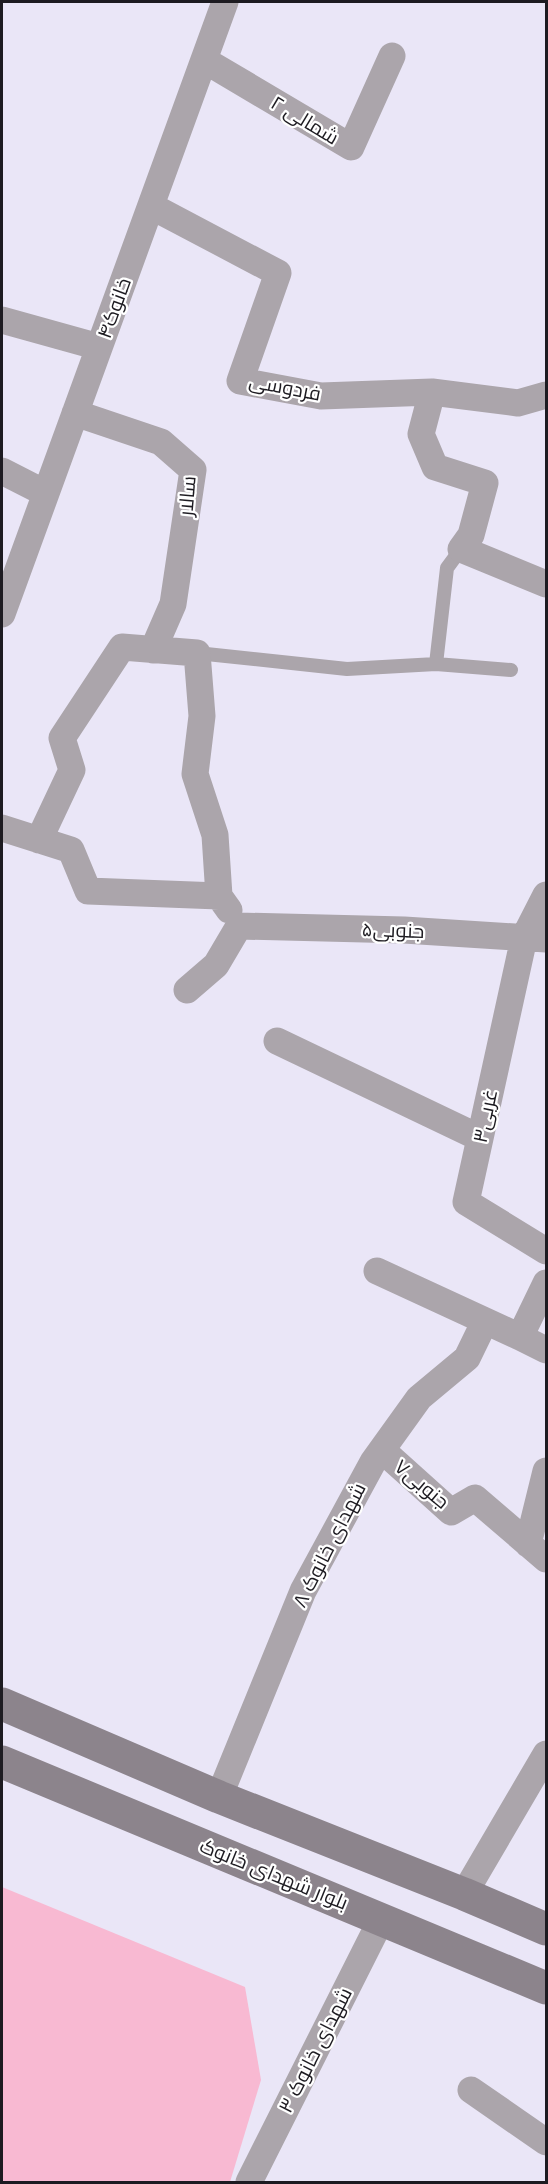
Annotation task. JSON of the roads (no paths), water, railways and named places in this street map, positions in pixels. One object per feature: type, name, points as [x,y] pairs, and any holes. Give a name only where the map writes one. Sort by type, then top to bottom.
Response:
[{"type":"main road","points":[[2,1704],[219,1797],[546,1929]]},
{"type":"main road","name":"بلوار شهدای خانوک","points":[[2,1762],[546,1988]]},
{"type":"street","name":"خانوک۴","points":[[2,614],[225,2]]},
{"type":"street","name":"۲ شمالی","points":[[204,60],[351,147],[392,56]]},
{"type":"street","name":"فردوسی","points":[[151,206],[278,273],[240,381],[321,396],[432,392],[518,403],[546,395]]},
{"type":"street","points":[[2,320],[99,346]]},
{"type":"street","points":[[432,392],[422,434],[435,466],[485,483],[471,535],[461,549],[546,584]]},
{"type":"street","name":"سالار","points":[[75,413],[161,442],[193,470],[173,604],[153,650]]},
{"type":"street","points":[[2,471],[45,493]]},
{"type":"street","points":[[39,840],[72,770],[62,738],[123,647],[197,653],[202,716],[195,774],[215,835],[219,896],[239,926],[216,965],[187,990]]},
{"type":"street","points":[[2,828],[71,850],[88,891],[219,896]]},
{"type":"street","name":"غربی۳","points":[[546,895],[480,1138],[466,1202],[546,1251]]},
{"type":"street","name":"جنوبی۵","points":[[239,926],[404,930],[535,939]]},
{"type":"street","points":[[277,1041],[480,1138]]},
{"type":"street","points":[[376,1270],[546,1350]]},
{"type":"street","points":[[520,1337],[546,1283]]},
{"type":"street","name":"شهدای خانوک ۸","points":[[219,1797],[303,1591],[373,1461],[419,1398],[467,1358],[485,1320]]},
{"type":"street","name":"جنوبی۷","points":[[382,1450],[451,1512],[475,1498],[537,1551]]},
{"type":"street","points":[[537,1551],[546,1471]]},
{"type":"street","points":[[464,1894],[546,1754]]},
{"type":"street","name":"شهدای خانوک ۳","points":[[249,2182],[382,1918]]},
{"type":"street","points":[[471,2090],[546,2142]]},
{"type":"lane","points":[[436,664],[447,568],[461,549]]},
{"type":"lane","points":[[197,653],[347,669],[436,664],[511,670]]}]
